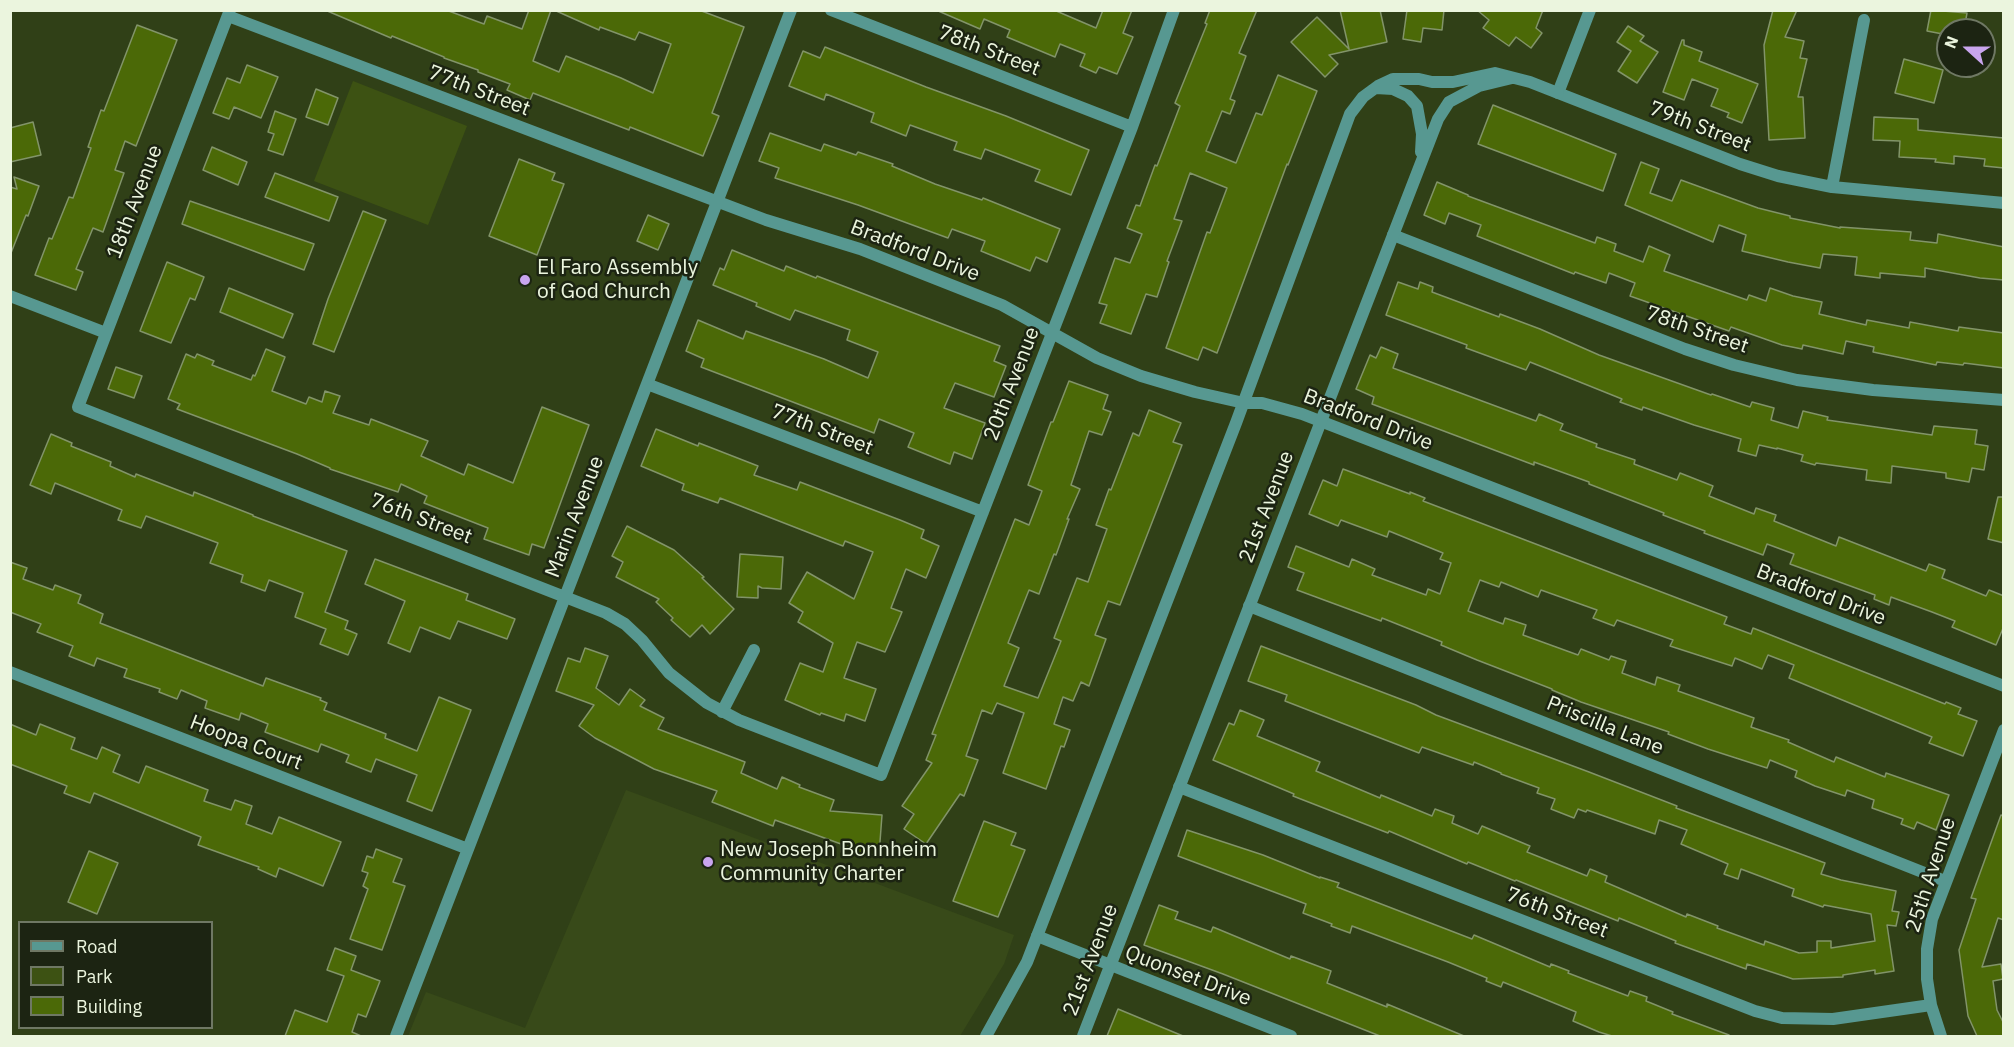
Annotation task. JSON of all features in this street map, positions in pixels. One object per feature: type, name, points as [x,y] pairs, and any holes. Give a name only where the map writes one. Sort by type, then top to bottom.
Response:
[{"type":"street","name":"Marin Avenue","points":[[396,1036],[791,10]]},
{"type":"street","name":"78th Street","points":[[831,10],[1132,127]]},
{"type":"street","name":"20th Avenue","points":[[883,771],[1132,127],[1174,10]]},
{"type":"street","points":[[986,1036],[1027,962],[1244,403],[1350,114],[1363,97],[1393,79],[1453,82],[1496,73],[1530,82],[1558,93],[1590,10]]},
{"type":"street","name":"77th Street","points":[[229,13],[717,202]]},
{"type":"street","name":"18th Avenue","points":[[78,407],[229,13]]},
{"type":"street","points":[[1832,187],[1864,20]]},
{"type":"street","name":"21st Avenue","points":[[1083,1036],[1438,119],[1449,102],[1479,86],[1514,78]]},
{"type":"street","points":[[1376,88],[1393,89],[1408,96],[1417,106],[1422,134],[1420,165]]},
{"type":"street","name":"79th Street","points":[[1558,93],[1740,164],[1779,176],[1832,187],[2004,203]]},
{"type":"street","name":"Bradford Drive","points":[[717,202],[766,220],[860,249],[1002,305],[1097,358],[1141,376],[1195,392],[1302,414],[2004,686]]},
{"type":"street","name":"78th Street","points":[[1393,235],[1684,349],[1734,365],[1797,380],[1873,390],[2004,400]]},
{"type":"street","points":[[10,296],[106,333]]},
{"type":"street","name":"77th Street","points":[[647,384],[983,512]]},
{"type":"street","name":"76th Street","points":[[78,407],[606,613],[625,624],[642,640],[669,673],[690,691],[722,712],[881,775],[883,771]]},
{"type":"street","name":"Priscilla Lane","points":[[1249,606],[1946,881]]},
{"type":"street","points":[[722,712],[754,650]]},
{"type":"street","name":"Hoopa Court","points":[[10,672],[468,849]]},
{"type":"street","name":"25th Avenue","points":[[1941,1036],[1931,1005],[1928,979],[1928,949],[1932,919],[2004,730]]},
{"type":"street","name":"76th Street","points":[[1179,787],[1755,1011],[1782,1018],[1833,1020],[1931,1005]]},
{"type":"street","name":"Quonset Drive","points":[[1037,936],[1291,1036]]},
{"type":"shaded area","name":"New Joseph Bonnheim Community Charter","points":[[626,790],[1014,935],[1004,964],[960,1036],[408,1036],[426,992],[525,1028]]},
{"type":"green space","points":[[353,81],[467,126],[428,225],[314,181]]},
{"type":"building","points":[[325,10],[446,10],[484,24],[487,16],[522,29],[529,10],[551,10],[533,61],[559,72],[566,56],[653,93],[671,44],[639,32],[635,40],[600,27],[599,30],[554,10],[699,10],[744,27],[712,113],[719,116],[703,156],[630,127],[629,130],[533,93],[530,100],[507,90],[510,84]]},
{"type":"building","points":[[936,10],[1054,10],[1096,28],[1103,10],[1132,10],[1123,33],[1133,37],[1117,74],[1099,67],[1096,73],[1080,66],[1085,54],[1060,44],[1055,57],[1007,37],[1010,30],[984,19],[980,29]]},
{"type":"building","points":[[1210,10],[1257,10],[1239,53],[1246,56],[1230,99],[1235,101],[1230,114],[1222,111],[1206,151],[1236,163],[1256,113],[1262,115],[1278,75],[1317,91],[1287,164],[1217,353],[1203,347],[1198,360],[1166,348],[1207,232],[1210,233],[1227,188],[1190,173],[1174,219],[1182,221],[1157,297],[1146,294],[1131,334],[1100,323],[1107,305],[1099,303],[1115,258],[1130,263],[1142,234],[1127,228],[1136,205],[1140,206],[1180,106],[1175,103],[1207,24],[1205,23]]},
{"type":"building","points":[[1340,10],[1380,10],[1387,42],[1329,55],[1338,64],[1325,77],[1291,42],[1317,17],[1349,49]]},
{"type":"building","points":[[1407,10],[1444,10],[1442,30],[1423,28],[1421,42],[1403,39]]},
{"type":"building","points":[[1477,10],[1543,10],[1536,28],[1542,33],[1531,48],[1516,37],[1509,46],[1483,28],[1489,20]]},
{"type":"building","points":[[1773,10],[1797,10],[1785,37],[1804,41],[1800,58],[1807,59],[1798,97],[1803,97],[1805,138],[1769,140],[1764,45]]},
{"type":"building","points":[[1931,10],[1967,13],[1966,18],[1936,18],[1936,33],[1927,31]]},
{"type":"building","points":[[137,25],[177,40],[136,146],[125,141],[115,170],[124,173],[103,232],[93,228],[76,269],[83,272],[76,290],[35,275],[49,238],[52,239],[69,197],[73,198],[91,148],[88,147],[101,110],[104,111]]},
{"type":"building","points":[[1628,26],[1644,36],[1640,41],[1658,52],[1637,83],[1618,71],[1631,51],[1617,42]]},
{"type":"building","points":[[1682,40],[1684,40],[1684,45],[1702,52],[1699,61],[1758,84],[1742,123],[1727,117],[1729,113],[1711,106],[1718,89],[1692,79],[1684,100],[1663,92]]},
{"type":"building","points":[[825,47],[1089,150],[1071,195],[1035,181],[1040,170],[985,149],[981,159],[954,150],[957,142],[910,125],[906,136],[871,122],[874,113],[826,94],[824,100],[789,86],[803,51],[820,58]]},
{"type":"building","points":[[1904,59],[1936,68],[1936,78],[1941,78],[1934,103],[1895,93]]},
{"type":"building","points":[[247,65],[278,77],[261,118],[234,107],[229,119],[213,113],[227,78],[240,83]]},
{"type":"building","points":[[316,89],[338,98],[328,125],[306,117]]},
{"type":"building","points":[[1493,105],[1616,154],[1603,191],[1478,144]]},
{"type":"building","points":[[275,111],[296,119],[283,155],[268,150],[274,134],[268,132]]},
{"type":"building","points":[[1874,117],[1918,119],[1918,130],[2004,138],[2004,168],[1984,166],[1985,159],[1954,156],[1954,164],[1935,162],[1936,159],[1899,157],[1900,141],[1873,140]]},
{"type":"building","points":[[33,122],[41,155],[10,162],[10,128]]},
{"type":"building","points":[[770,133],[821,151],[824,144],[856,155],[858,152],[893,164],[892,166],[935,184],[982,200],[983,198],[1060,229],[1047,262],[1036,257],[1030,271],[981,251],[985,241],[952,229],[948,238],[775,178],[779,168],[759,161]]},
{"type":"building","points":[[212,147],[247,162],[238,185],[203,170]]},
{"type":"building","points":[[519,159],[555,173],[552,180],[564,184],[537,255],[489,236]]},
{"type":"building","points":[[1641,162],[1659,169],[1650,193],[1672,201],[1681,180],[1758,208],[1790,216],[1790,218],[1840,228],[1911,232],[1910,240],[1937,243],[1938,234],[2004,247],[2004,280],[1925,268],[1925,277],[1880,273],[1880,278],[1855,275],[1857,257],[1823,254],[1820,268],[1788,262],[1742,251],[1746,235],[1719,225],[1713,242],[1625,205]]},
{"type":"building","points":[[275,173],[338,197],[329,221],[265,197]]},
{"type":"building","points":[[14,177],[39,186],[11,253],[10,187],[17,189]]},
{"type":"building","points":[[1437,182],[1468,196],[1595,243],[1597,237],[1616,244],[1614,251],[1643,262],[1649,246],[1670,255],[1664,271],[1747,300],[1749,295],[1766,301],[1770,288],[1822,302],[1819,314],[1866,325],[1867,320],[1909,328],[1910,322],[1958,331],[1959,327],[2004,333],[2004,368],[1964,363],[1963,365],[1937,362],[1936,365],[1873,352],[1874,347],[1846,341],[1843,354],[1803,345],[1802,349],[1782,345],[1731,327],[1729,331],[1630,296],[1635,283],[1609,273],[1606,283],[1575,272],[1574,274],[1477,236],[1481,225],[1449,213],[1445,224],[1424,215]]},
{"type":"building","points":[[190,201],[314,244],[304,270],[182,224]]},
{"type":"building","points":[[363,211],[386,220],[334,352],[313,344]]},
{"type":"building","points":[[648,215],[669,224],[658,250],[637,241]]},
{"type":"building","points":[[732,250],[784,271],[786,266],[816,278],[817,276],[1000,346],[994,361],[1006,366],[994,397],[955,383],[944,408],[985,423],[972,459],[954,452],[950,464],[908,447],[914,433],[879,419],[874,433],[701,367],[704,359],[686,351],[698,320],[743,339],[746,331],[824,359],[868,378],[878,352],[847,340],[850,330],[795,310],[790,320],[756,306],[757,303],[713,285],[720,268],[724,270]]},
{"type":"building","points":[[167,262],[204,277],[195,300],[190,298],[171,343],[140,331]]},
{"type":"building","points":[[1398,282],[1418,289],[1420,282],[1433,287],[1432,292],[1499,317],[1500,314],[1599,355],[1711,395],[1750,407],[1752,402],[1774,408],[1771,420],[1798,428],[1803,411],[1828,417],[1827,420],[1932,435],[1934,426],[1977,430],[1975,444],[1988,446],[1984,470],[1972,468],[1969,482],[1946,478],[1946,473],[1892,466],[1891,483],[1866,480],[1867,470],[1816,463],[1815,465],[1801,461],[1803,455],[1777,448],[1759,445],[1756,456],[1738,451],[1741,439],[1643,407],[1642,410],[1620,402],[1622,399],[1530,362],[1526,370],[1386,315]]},
{"type":"building","points":[[229,288],[293,314],[283,338],[220,312]]},
{"type":"building","points":[[1381,347],[1398,354],[1393,368],[1536,421],[1539,414],[1563,424],[1560,430],[1597,444],[1596,447],[1635,460],[1634,464],[1677,480],[1680,473],[1713,486],[1709,496],[1754,514],[1756,508],[1776,515],[1774,521],[1836,546],[1839,537],[1926,571],[1929,564],[1945,570],[1942,578],[1986,596],[1989,590],[2004,596],[2004,626],[1996,645],[1952,627],[1955,621],[1891,597],[1889,605],[1874,599],[1875,595],[1790,564],[1794,554],[1767,544],[1763,555],[1704,533],[1705,531],[1589,484],[1589,482],[1534,462],[1534,465],[1372,404],[1374,397],[1356,389],[1370,355],[1376,358]]},
{"type":"building","points":[[266,349],[285,357],[272,391],[306,404],[309,397],[322,402],[325,391],[340,396],[333,413],[369,425],[371,419],[428,441],[421,456],[464,475],[468,464],[513,483],[542,407],[589,425],[544,548],[532,544],[529,555],[484,539],[488,528],[424,503],[427,496],[401,484],[398,492],[330,469],[297,454],[177,409],[180,404],[168,399],[186,354],[195,358],[197,354],[214,361],[212,365],[251,380],[253,375],[255,376]]},
{"type":"building","points":[[116,367],[142,376],[134,398],[108,389]]},
{"type":"building","points":[[1069,381],[1108,395],[1103,409],[1111,412],[1102,435],[1089,431],[1071,485],[1080,489],[1067,519],[1069,519],[1056,555],[1054,554],[1039,594],[1029,590],[1008,643],[1019,648],[1004,686],[1038,698],[1061,641],[1054,638],[1077,578],[1088,582],[1107,529],[1096,525],[1109,489],[1111,490],[1133,433],[1139,436],[1149,410],[1181,423],[1173,442],[1182,445],[1120,605],[1108,601],[1095,635],[1106,639],[1089,686],[1081,682],[1073,701],[1063,697],[1054,724],[1070,730],[1064,747],[1061,746],[1046,789],[1003,773],[1024,713],[997,703],[992,714],[982,710],[966,756],[978,760],[964,796],[960,794],[926,844],[904,829],[914,814],[902,806],[932,763],[926,760],[936,735],[932,734],[1015,519],[1029,525],[1042,491],[1028,485]]},
{"type":"building","points":[[656,429],[758,466],[754,475],[797,490],[800,482],[900,520],[924,530],[921,538],[939,546],[926,578],[906,569],[891,608],[902,612],[885,652],[857,642],[844,678],[876,689],[865,721],[846,714],[844,721],[821,713],[820,715],[785,700],[800,663],[823,672],[833,643],[798,622],[803,612],[789,603],[807,572],[854,599],[873,552],[845,541],[843,546],[720,498],[718,503],[682,490],[684,484],[641,466]]},
{"type":"building","points":[[51,434],[72,443],[71,446],[111,462],[110,466],[135,477],[136,474],[193,496],[194,492],[347,551],[325,612],[348,621],[345,629],[357,634],[348,655],[320,644],[326,629],[295,617],[303,593],[269,580],[265,591],[241,582],[243,575],[210,563],[218,543],[146,516],[141,528],[118,520],[122,510],[55,483],[51,494],[30,485]]},
{"type":"building","points":[[1343,469],[1410,494],[1410,492],[1425,498],[1423,501],[1727,617],[1724,624],[1751,634],[1753,628],[1945,704],[1946,702],[1961,708],[1958,714],[1977,721],[1963,756],[1929,743],[1932,737],[1789,678],[1794,665],[1768,655],[1762,669],[1735,658],[1732,666],[1670,646],[1673,640],[1617,620],[1614,626],[1593,618],[1597,610],[1541,590],[1538,597],[1501,582],[1499,587],[1480,580],[1468,611],[1503,624],[1505,618],[1526,625],[1523,635],[1578,655],[1581,649],[1609,660],[1611,656],[1626,661],[1622,673],[1655,685],[1657,677],[1680,685],[1678,691],[1754,718],[1751,727],[1789,740],[1788,742],[1834,762],[1836,757],[1885,777],[1886,773],[1949,795],[1936,830],[1917,822],[1914,829],[1901,824],[1903,819],[1872,808],[1874,800],[1847,790],[1845,796],[1815,786],[1795,777],[1797,771],[1770,760],[1767,768],[1708,749],[1668,734],[1669,732],[1581,702],[1441,645],[1442,642],[1382,618],[1381,621],[1297,590],[1304,573],[1288,567],[1296,546],[1349,567],[1352,559],[1375,569],[1372,575],[1426,595],[1428,589],[1440,594],[1451,563],[1440,559],[1443,553],[1389,531],[1387,537],[1341,520],[1338,526],[1309,514],[1323,480],[1337,486]]},
{"type":"building","points":[[1998,497],[2004,497],[2004,543],[1988,539]]},
{"type":"building","points":[[627,526],[674,550],[734,609],[710,634],[702,625],[690,637],[656,602],[659,599],[616,577],[623,562],[612,556]]},
{"type":"building","points":[[740,554],[783,557],[781,589],[758,586],[758,598],[737,597]]},
{"type":"building","points":[[375,559],[468,594],[466,600],[515,619],[507,639],[458,621],[450,639],[420,627],[410,652],[388,643],[405,601],[365,584]]},
{"type":"building","points":[[10,562],[27,568],[23,579],[53,590],[55,585],[81,595],[78,603],[103,614],[100,623],[263,686],[266,678],[321,698],[320,700],[327,703],[324,710],[386,734],[385,738],[417,751],[439,697],[471,710],[432,811],[407,801],[417,775],[376,759],[371,772],[346,762],[349,755],[321,744],[318,752],[265,732],[268,724],[241,713],[239,720],[205,708],[207,701],[181,690],[177,699],[159,692],[160,689],[124,677],[127,669],[97,658],[94,666],[69,656],[73,646],[37,632],[41,624],[10,612]]},
{"type":"building","points":[[1261,646],[1677,806],[1676,808],[1825,863],[1821,874],[1896,891],[1892,911],[1899,912],[1896,926],[1887,925],[1894,971],[1875,974],[1875,970],[1843,975],[1843,977],[1793,979],[1747,964],[1746,969],[1675,943],[1676,941],[1619,918],[1618,921],[1293,796],[1294,794],[1213,760],[1229,723],[1234,725],[1240,710],[1264,720],[1257,736],[1320,762],[1316,771],[1380,798],[1381,795],[1432,816],[1435,809],[1454,816],[1452,823],[1478,834],[1482,826],[1530,846],[1527,852],[1587,876],[1590,869],[1607,876],[1605,882],[1686,917],[1687,914],[1764,945],[1765,941],[1799,953],[1817,952],[1817,941],[1831,941],[1831,948],[1875,941],[1871,914],[1824,905],[1823,907],[1792,896],[1794,889],[1741,869],[1738,879],[1724,874],[1728,864],[1681,844],[1687,830],[1659,820],[1655,834],[1587,810],[1586,812],[1578,809],[1574,818],[1551,809],[1555,799],[1537,793],[1539,788],[1474,762],[1473,765],[1422,747],[1419,753],[1285,701],[1287,695],[1248,681]]},
{"type":"building","points":[[585,648],[608,656],[596,688],[619,705],[630,689],[645,700],[640,706],[664,718],[658,729],[745,762],[741,773],[777,789],[782,777],[800,785],[799,787],[834,800],[830,811],[882,815],[879,855],[841,852],[841,844],[775,820],[773,826],[712,802],[717,791],[654,769],[595,738],[579,726],[594,705],[556,691],[568,658],[580,662]]},
{"type":"building","points":[[10,724],[36,735],[40,724],[75,738],[71,749],[97,759],[102,747],[120,755],[113,772],[139,783],[146,766],[208,790],[204,801],[231,810],[235,800],[252,806],[246,824],[272,834],[279,817],[341,842],[323,886],[279,868],[276,877],[258,869],[259,867],[198,845],[201,837],[94,793],[90,803],[64,793],[67,786],[10,764]]},
{"type":"building","points":[[2001,815],[2004,816],[2004,920],[1998,918],[1982,967],[2001,964],[2003,979],[1993,981],[1997,1010],[2004,1024],[2004,1036],[1977,1036],[1968,1016],[1959,950],[1976,899],[1971,898]]},
{"type":"building","points":[[984,821],[1016,833],[1011,845],[1025,850],[998,917],[953,901]]},
{"type":"building","points":[[1187,830],[1339,883],[1337,887],[1472,939],[1474,935],[1628,996],[1630,991],[1647,997],[1646,1001],[1673,1012],[1672,1014],[1729,1035],[1612,1036],[1599,1032],[1573,1021],[1576,1012],[1503,982],[1501,987],[1486,981],[1487,978],[1448,962],[1352,926],[1350,933],[1331,926],[1332,924],[1303,913],[1306,904],[1178,856]]},
{"type":"building","points":[[376,849],[402,859],[393,882],[405,886],[382,950],[350,939],[368,889],[363,886],[368,873],[362,871],[367,856],[373,858]]},
{"type":"building","points":[[89,851],[118,863],[97,914],[68,902]]},
{"type":"building","points":[[1159,905],[1178,912],[1175,919],[1211,932],[1213,927],[1290,959],[1291,956],[1331,971],[1327,983],[1387,1007],[1387,1004],[1464,1036],[1380,1036],[1144,945]]},
{"type":"building","points":[[335,948],[356,956],[351,970],[380,981],[366,1017],[358,1014],[352,1032],[361,1036],[285,1036],[295,1010],[327,1022],[344,976],[327,970]]},
{"type":"building","points":[[1118,1009],[1183,1036],[1107,1036]]},
{"type":"place","name":"El Faro Assembly of God Church","points":[[525,280]]},
{"type":"place","name":"New Joseph Bonnheim Community Charter","points":[[708,862]]}]
